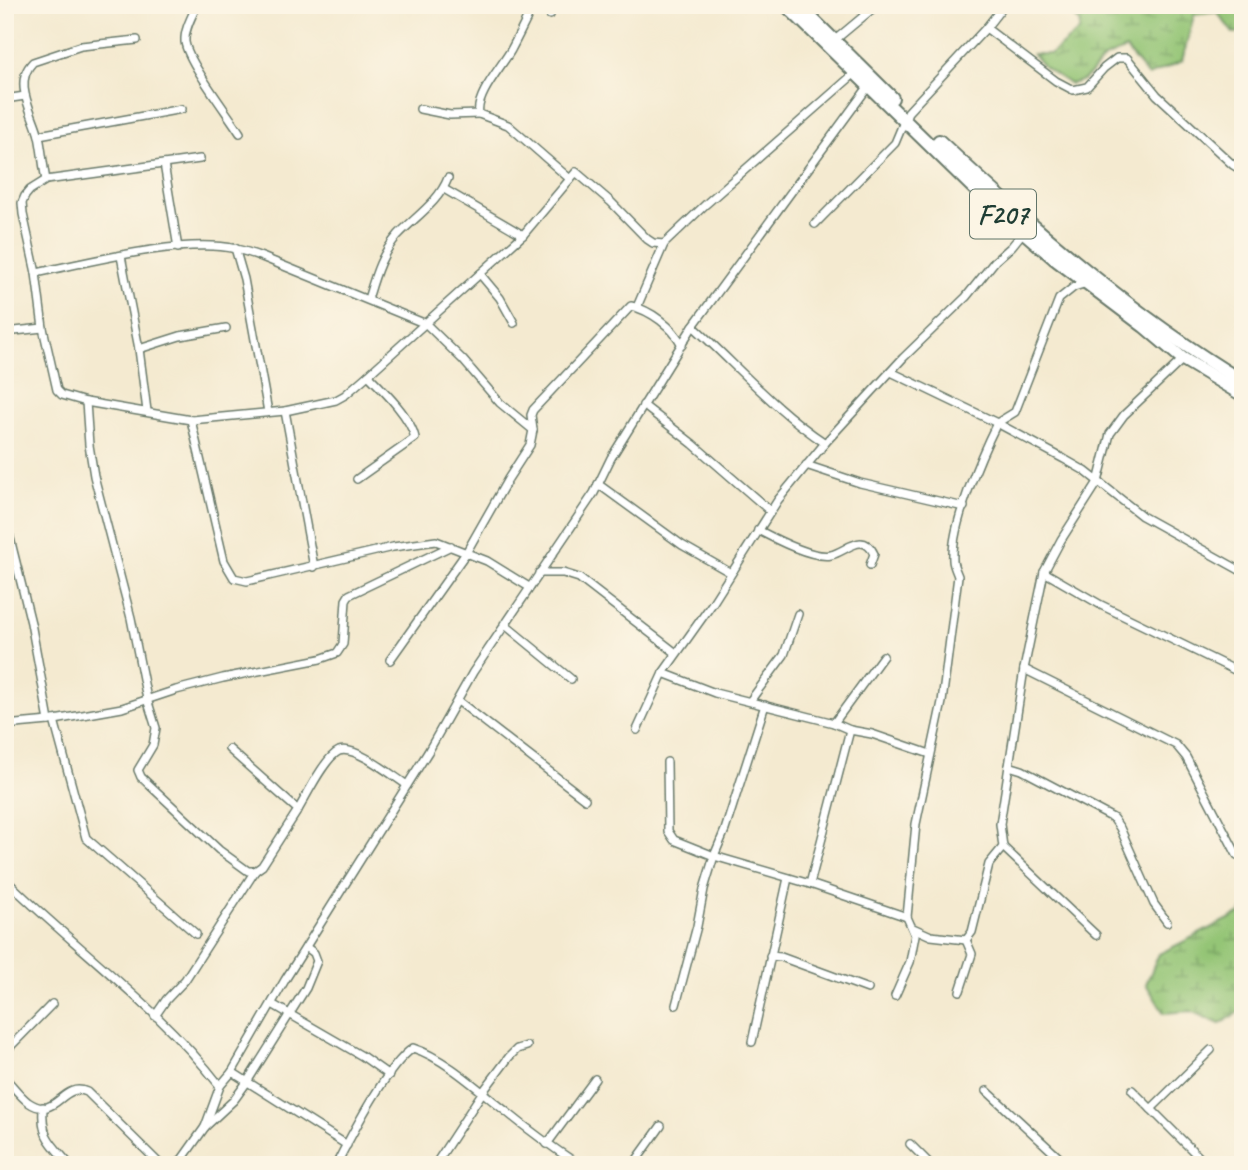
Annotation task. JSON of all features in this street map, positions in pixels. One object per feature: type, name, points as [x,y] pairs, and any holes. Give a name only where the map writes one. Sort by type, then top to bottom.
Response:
[{"type":"main road","name":"F207","points":[[786,5],[868,87],[906,115],[1069,262],[1087,283],[1183,359],[1243,395]]},
{"type":"main road","name":"F207","points":[[798,5],[835,40],[980,194],[1024,231],[1205,359],[1243,382]]},
{"type":"street","points":[[5,8],[14,5]]},
{"type":"street","points":[[197,5],[188,24],[185,41],[190,56],[240,133]]},
{"type":"street","points":[[479,114],[477,108],[483,94],[509,53],[534,5]]},
{"type":"street","points":[[550,5],[550,15]]},
{"type":"street","points":[[835,40],[877,5]]},
{"type":"street","points":[[815,224],[895,143],[906,115],[986,29],[1004,5]]},
{"type":"street","points":[[986,29],[1056,81],[1073,90],[1087,88],[1104,68],[1117,58],[1127,58],[1157,95],[1233,165],[1243,171]]},
{"type":"street","points":[[46,180],[39,135],[25,96],[24,73],[33,62],[81,46],[137,40]]},
{"type":"street","points":[[637,307],[664,244],[854,74]]},
{"type":"street","points":[[205,1128],[220,1086],[232,1072],[458,701],[473,672],[594,493],[611,458],[693,326],[868,87]]},
{"type":"street","points":[[5,99],[25,96]]},
{"type":"street","points":[[39,135],[182,109]]},
{"type":"street","points":[[420,109],[450,115],[479,114],[508,125],[570,179]]},
{"type":"street","points":[[200,159],[46,180],[30,190],[22,203],[36,273],[43,328],[57,390],[62,395],[86,402],[191,420],[285,411],[336,400],[368,375],[523,235],[576,172],[647,239],[653,243],[664,244]]},
{"type":"street","points":[[164,164],[177,248]]},
{"type":"street","points":[[368,299],[384,253],[444,189],[448,178]]},
{"type":"street","points":[[444,189],[523,235]]},
{"type":"street","points":[[637,730],[663,673],[712,604],[770,511],[825,443],[966,296],[1024,231]]},
{"type":"street","points":[[36,273],[177,248],[235,248],[425,324],[463,360],[500,403],[533,430]]},
{"type":"street","points":[[235,248],[246,288],[268,412]]},
{"type":"street","points":[[121,256],[139,349],[147,411]]},
{"type":"street","points":[[480,274],[500,299],[514,323]]},
{"type":"street","points":[[895,996],[910,962],[915,934],[907,917],[916,824],[946,668],[958,576],[953,561],[964,507],[984,450],[997,423],[1015,412],[1059,299],[1074,287],[1087,283]]},
{"type":"street","points":[[390,660],[466,553],[530,445],[533,410],[626,309],[637,307],[670,329],[682,345]]},
{"type":"street","points":[[693,326],[768,399],[798,425],[825,443]]},
{"type":"street","points":[[5,332],[43,328]]},
{"type":"street","points":[[139,349],[180,336],[226,328]]},
{"type":"street","points":[[1096,935],[1003,848],[1000,824],[1024,669],[1044,572],[1098,482],[1110,434],[1125,415],[1183,359]]},
{"type":"street","points":[[891,372],[1065,459],[1142,516],[1243,572]]},
{"type":"street","points":[[357,479],[415,438],[398,408],[368,375]]},
{"type":"street","points":[[86,402],[94,476],[156,728],[156,736],[138,770],[141,777],[219,850],[248,871],[255,871]]},
{"type":"street","points":[[643,405],[770,511]]},
{"type":"street","points":[[285,411],[314,567]]},
{"type":"street","points":[[191,420],[229,572],[234,578],[247,581],[436,541],[487,561],[529,587]]},
{"type":"street","points":[[806,465],[860,483],[964,507]]},
{"type":"street","points":[[598,484],[682,545],[731,573]]},
{"type":"street","points":[[5,518],[52,721],[86,838],[196,934]]},
{"type":"street","points":[[758,530],[801,550],[830,555],[860,542],[866,544],[874,554],[870,565]]},
{"type":"street","points":[[5,724],[52,721],[122,708],[223,678],[320,659],[337,653],[343,644],[346,600],[349,595],[451,546]]},
{"type":"street","points":[[1044,572],[1101,605],[1243,674]]},
{"type":"street","points":[[539,573],[563,573],[579,578],[676,653]]},
{"type":"street","points":[[750,701],[784,655],[798,614]]},
{"type":"street","points":[[504,624],[571,679]]},
{"type":"street","points":[[834,723],[883,656]]},
{"type":"street","points":[[1024,669],[1176,745],[1186,757],[1237,855]]},
{"type":"street","points":[[663,673],[715,693],[834,723],[930,754]]},
{"type":"street","points":[[458,701],[585,799]]},
{"type":"street","points":[[676,1005],[713,856],[725,830],[765,705]]},
{"type":"street","points":[[810,884],[850,730]]},
{"type":"street","points":[[229,749],[298,810]]},
{"type":"street","points":[[155,1016],[166,1000],[186,980],[327,762],[338,751],[360,755],[407,785]]},
{"type":"street","points":[[667,762],[668,831],[674,840],[713,856],[810,884],[907,917]]},
{"type":"street","points":[[1009,766],[1022,770],[1113,818],[1121,828],[1154,904],[1167,922]]},
{"type":"street","points":[[967,940],[972,932],[989,864],[1003,848]]},
{"type":"street","points":[[752,1042],[788,878]]},
{"type":"street","points":[[5,879],[124,986],[203,1064],[220,1086]]},
{"type":"street","points":[[912,927],[931,936],[967,940]]},
{"type":"street","points":[[960,991],[972,954],[967,940]]},
{"type":"street","points":[[178,1165],[205,1128],[234,1100],[247,1082],[315,971],[317,961],[314,953],[306,947]]},
{"type":"street","points":[[770,956],[781,957],[868,989]]},
{"type":"street","points":[[5,1052],[52,1004]]},
{"type":"street","points":[[272,1004],[388,1074]]},
{"type":"street","points":[[435,1165],[509,1057],[517,1049],[527,1046]]},
{"type":"street","points":[[337,1165],[388,1074],[403,1055],[413,1048],[431,1057],[579,1165]]},
{"type":"street","points":[[1151,1109],[1211,1050]]},
{"type":"street","points":[[232,1072],[347,1145]]},
{"type":"street","points":[[5,1078],[30,1103],[43,1107],[55,1105],[71,1090],[79,1088],[88,1092],[161,1165]]},
{"type":"street","points":[[547,1143],[595,1079]]},
{"type":"street","points":[[1132,1090],[1207,1165]]},
{"type":"street","points":[[987,1091],[1067,1165]]},
{"type":"street","points":[[43,1107],[42,1126],[50,1142],[69,1164]]},
{"type":"street","points":[[633,1165],[661,1126]]},
{"type":"street","points":[[910,1144],[931,1165]]},
{"type":"green space","points":[[1075,5],[1090,8],[1093,5],[1243,5],[1243,32],[1233,33],[1217,12],[1194,15],[1182,61],[1148,76],[1126,49],[1104,58],[1084,80],[1070,84],[1044,67],[1033,54],[1051,54],[1079,31],[1080,23],[1071,14]]},
{"type":"green space","points":[[1243,910],[1243,1009],[1220,1024],[1191,1011],[1164,1013],[1146,984],[1159,954]]}]
